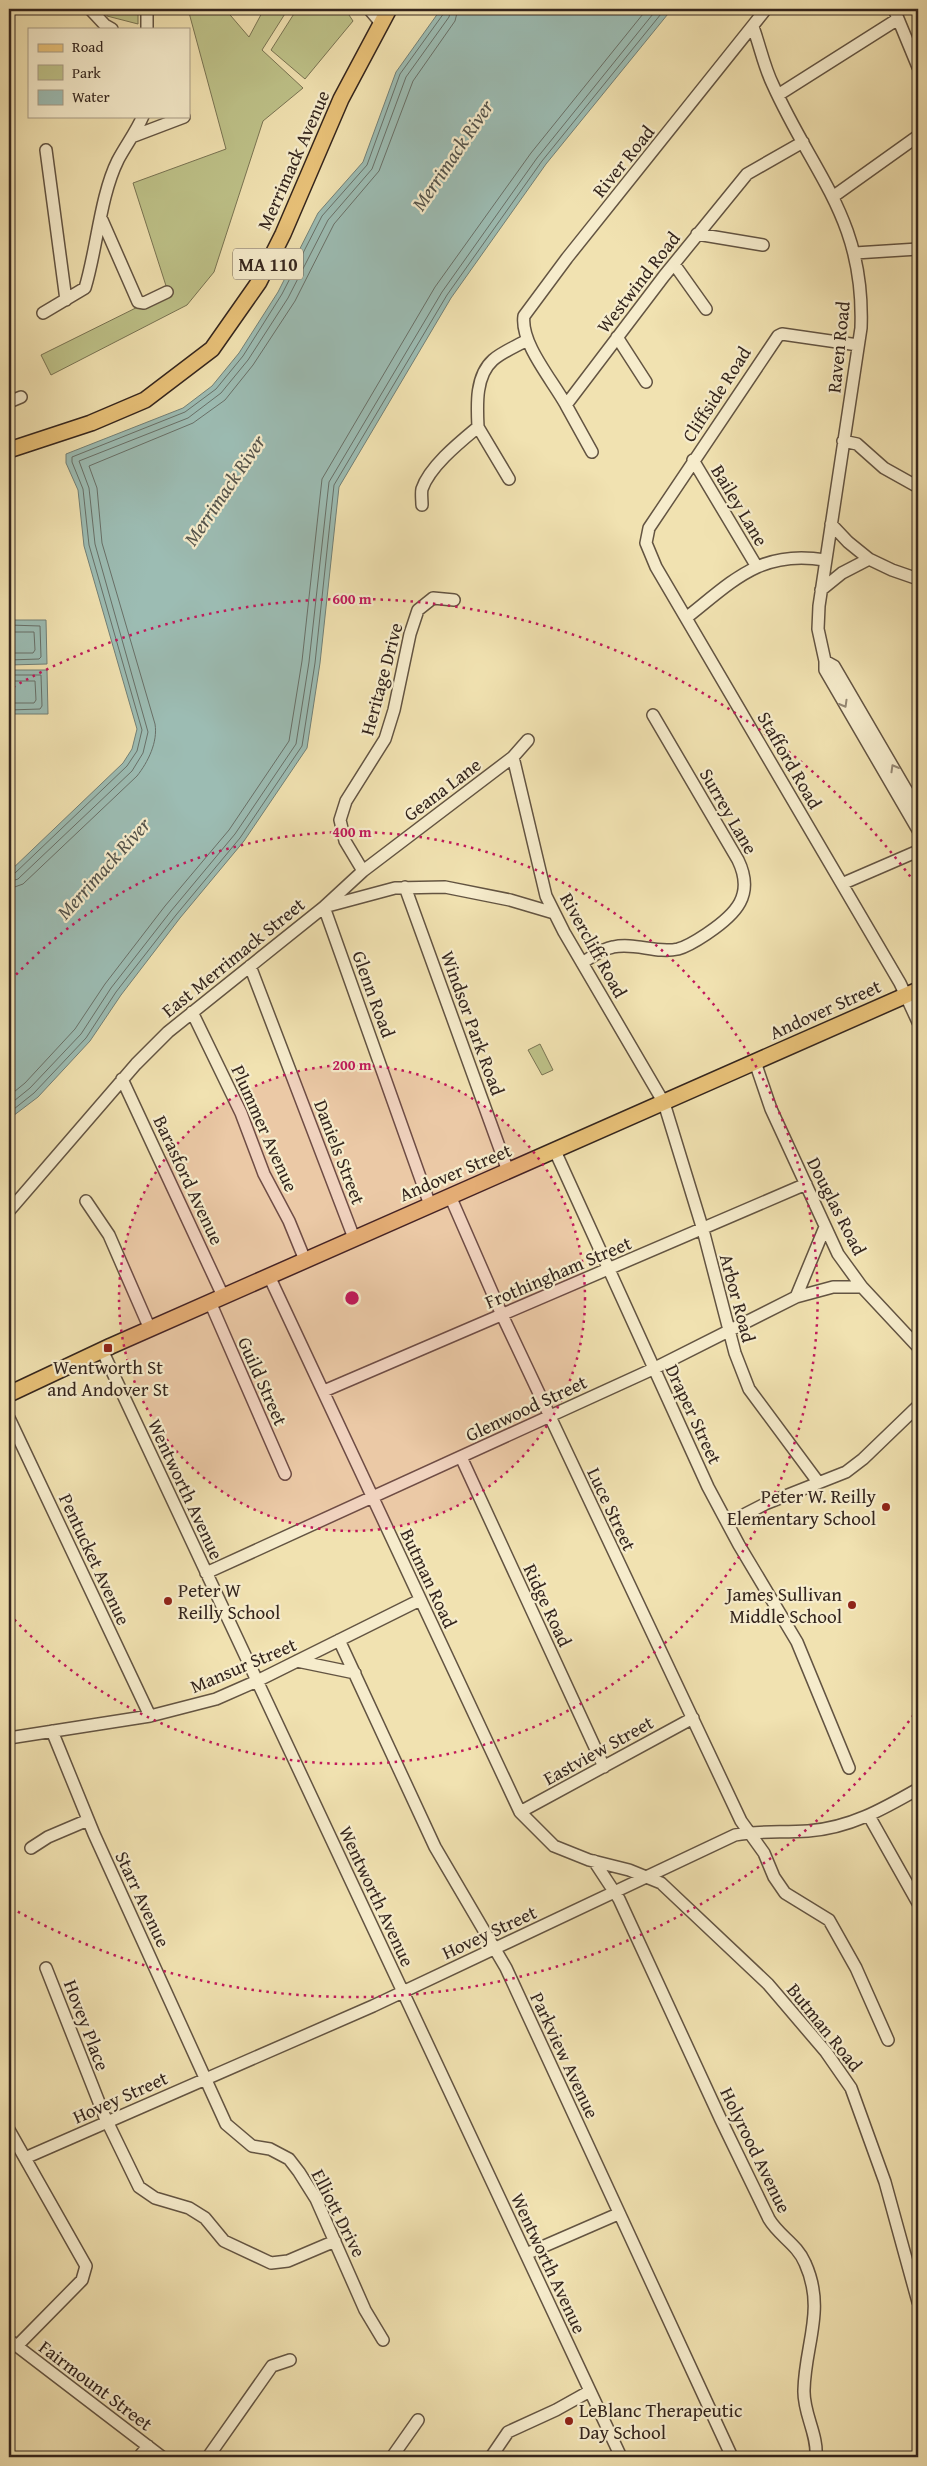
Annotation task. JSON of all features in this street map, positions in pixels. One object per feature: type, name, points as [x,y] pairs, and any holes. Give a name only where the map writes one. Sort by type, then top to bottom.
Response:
[{"type":"main road","name":"Merrimack Avenue","points":[[9,450],[91,423],[145,400],[212,349],[240,312],[263,274],[283,234],[341,99],[380,22],[389,9]]},
{"type":"main road","name":"Andover Street","points":[[9,1394],[102,1350],[912,992]]},
{"type":"street","points":[[90,9],[110,28]]},
{"type":"street","points":[[147,9],[148,28]]},
{"type":"street","points":[[369,9],[380,22]]},
{"type":"street","name":"River Road","points":[[527,340],[522,327],[524,316],[530,305],[766,9]]},
{"type":"street","points":[[778,95],[896,14],[918,68]]},
{"type":"street","name":"Raven Road","points":[[753,27],[778,95],[834,196],[855,253],[861,296],[858,345],[821,590],[818,629],[825,661],[824,670],[918,830]]},
{"type":"street","points":[[43,313],[85,288],[102,220],[107,191],[118,161],[134,136],[142,118]]},
{"type":"street","points":[[134,136],[179,118]]},
{"type":"street","points":[[834,196],[918,136]]},
{"type":"street","name":"Westwind Road","points":[[566,405],[697,234],[747,174],[803,142]]},
{"type":"street","points":[[46,150],[66,300]]},
{"type":"street","points":[[102,220],[138,302],[144,303],[167,292]]},
{"type":"street","points":[[697,234],[763,245]]},
{"type":"street","points":[[855,253],[918,250]]},
{"type":"street","points":[[674,264],[706,309]]},
{"type":"street","name":"Cliffside Road","points":[[646,543],[649,528],[778,336],[782,334],[858,345]]},
{"type":"street","points":[[617,337],[646,382]]},
{"type":"street","points":[[509,479],[478,427],[477,394],[485,371],[493,360],[527,340],[592,452]]},
{"type":"street","points":[[9,402],[21,397]]},
{"type":"street","points":[[422,504],[422,490],[429,477],[445,456],[478,427]]},
{"type":"street","points":[[844,441],[857,444],[884,468],[918,487]]},
{"type":"street","name":"Bailey Lane","points":[[693,460],[757,567]]},
{"type":"street","points":[[831,524],[868,559],[918,579],[918,588]]},
{"type":"street","name":"Stafford Road","points":[[646,543],[656,567],[686,618],[844,883],[912,992],[918,1022]]},
{"type":"street","points":[[686,618],[739,577],[757,567],[775,560],[794,558],[825,560]]},
{"type":"street","points":[[821,590],[842,573],[868,559]]},
{"type":"street","name":"Heritage Drive","points":[[363,871],[345,840],[340,820],[346,801],[385,739],[394,710],[410,634],[418,610],[433,598],[454,600]]},
{"type":"street","points":[[825,661],[834,666],[918,810]]},
{"type":"street","name":"Surrey Lane","points":[[582,963],[613,947],[634,946],[667,950],[689,945],[728,919],[738,908],[743,895],[744,881],[738,860],[653,715]]},
{"type":"street","points":[[513,757],[528,740]]},
{"type":"street","name":"Geana Lane","points":[[324,907],[363,871],[513,757]]},
{"type":"street","name":"Rivercliff Road","points":[[513,757],[546,896],[582,963],[664,1102]]},
{"type":"street","points":[[844,883],[918,851]]},
{"type":"street","name":"East Merrimack Street","points":[[9,1211],[122,1080],[168,1032],[324,907],[405,887],[446,887],[510,900],[554,913]]},
{"type":"street","name":"Windsor Park Road","points":[[405,887],[508,1171]]},
{"type":"street","name":"Glenn Road","points":[[324,907],[430,1205]]},
{"type":"street","name":"Daniels Street","points":[[250,966],[354,1238]]},
{"type":"street","name":"Plummer Avenue","points":[[192,1012],[241,1112],[264,1174],[289,1222],[305,1260]]},
{"type":"street","name":"Douglas Road","points":[[755,1062],[771,1109],[838,1254],[862,1287],[918,1347]]},
{"type":"street","name":"Barasford Avenue","points":[[122,1080],[217,1299]]},
{"type":"street","name":"Arbor Road","points":[[664,1102],[703,1230],[728,1330],[749,1388],[818,1482]]},
{"type":"street","name":"Draper Street","points":[[555,1151],[681,1431],[728,1523],[797,1642],[849,1768]]},
{"type":"street","name":"Frothingham Street","points":[[324,1391],[703,1230],[806,1184]]},
{"type":"street","name":"Luce Street","points":[[450,1196],[502,1315],[741,1821],[764,1853],[774,1878],[785,1893],[830,1920],[856,1968],[888,2040]]},
{"type":"street","points":[[86,1201],[109,1235],[150,1329]]},
{"type":"street","points":[[796,1297],[825,1227]]},
{"type":"street","name":"Butman Road","points":[[269,1276],[520,1812],[554,1846],[594,1862],[629,1870],[661,1883],[768,1984],[826,2052],[851,2088],[885,2182],[918,2302]]},
{"type":"street","name":"Glenwood Street","points":[[206,1573],[653,1369],[796,1297],[833,1287],[862,1287]]},
{"type":"street","name":"Guild Street","points":[[217,1299],[285,1474]]},
{"type":"street","name":"Wentworth Avenue","points":[[102,1350],[621,2457]]},
{"type":"street","points":[[728,1523],[765,1504],[846,1472],[863,1459],[918,1406]]},
{"type":"street","name":"Pentucket Avenue","points":[[9,1418],[150,1716]]},
{"type":"street","name":"Ridge Road","points":[[461,1457],[604,1767]]},
{"type":"street","name":"Mansur Street","points":[[9,1738],[150,1716],[216,1699],[257,1681],[420,1600]]},
{"type":"street","name":"Parkview Avenue","points":[[339,1640],[435,1847],[506,1968],[618,2214],[732,2457]]},
{"type":"street","points":[[297,1661],[354,1673]]},
{"type":"street","name":"Eastview Street","points":[[520,1812],[692,1718]]},
{"type":"street","name":"Starr Avenue","points":[[52,1731],[88,1820],[206,2079]]},
{"type":"street","name":"Hovey Street","points":[[25,2158],[403,1992],[735,1836],[750,1832],[808,1831],[856,1822],[918,1788]]},
{"type":"street","points":[[869,1816],[918,1904]]},
{"type":"street","points":[[31,1848],[48,1837],[88,1820]]},
{"type":"street","points":[[594,1862],[614,1892]]},
{"type":"street","name":"Holyrood Avenue","points":[[614,1892],[769,2219],[776,2231],[796,2246],[805,2262],[815,2294],[815,2316],[803,2392],[817,2445],[816,2457]]},
{"type":"street","name":"Hovey Place","points":[[46,1968],[107,2122],[139,2187],[155,2198],[189,2208],[205,2218],[224,2241],[271,2263],[288,2261],[335,2241]]},
{"type":"street","name":"Elliott Drive","points":[[206,2079],[226,2124],[238,2136],[252,2146],[270,2149],[289,2159],[316,2199],[366,2310],[384,2340]]},
{"type":"street","points":[[9,2130],[86,2266],[82,2280],[13,2343]]},
{"type":"street","points":[[526,2254],[618,2214]]},
{"type":"street","name":"Fairmount Street","points":[[13,2343],[162,2457]]},
{"type":"street","points":[[208,2457],[272,2366],[290,2360]]},
{"type":"street","points":[[491,2457],[508,2432],[556,2410],[590,2391]]},
{"type":"street","points":[[392,2457],[418,2420]]},
{"type":"street","points":[[139,2457],[148,2446]]},
{"type":"green space","points":[[106,9],[138,9],[138,24],[107,16]]},
{"type":"green space","points":[[188,9],[225,9],[249,37],[264,9],[288,9],[262,50],[303,88],[263,121],[214,272],[187,305],[51,375],[41,355],[168,292],[133,183],[226,149]]},
{"type":"green space","points":[[297,9],[345,9],[353,21],[305,79],[271,50]]},
{"type":"green space","points":[[540,1044],[553,1070],[542,1075],[528,1050]]},
{"type":"water","name":"Merrimack River","points":[[441,9],[672,9],[546,164],[451,298],[339,487],[320,663],[307,748],[244,841],[180,918],[121,995],[90,1041],[38,1097],[9,1119],[9,872],[123,763],[132,749],[137,729],[84,546],[78,490],[66,463],[66,454],[183,408],[212,386],[239,353],[278,292],[318,213],[363,162],[396,72]]},
{"type":"water","points":[[9,620],[46,620],[47,664],[9,665]]},
{"type":"water","points":[[9,670],[47,670],[48,714],[9,714]]},
{"type":"place","name":"Wentworth St and Andover St","points":[[108,1348]]},
{"type":"place","name":"Peter W. Reilly Elementary School","points":[[886,1507]]},
{"type":"place","name":"Peter W Reilly School","points":[[168,1601]]},
{"type":"place","name":"James Sullivan Middle School","points":[[852,1605]]},
{"type":"place","name":"LeBlanc Therapeutic Day School","points":[[569,2421]]}]
